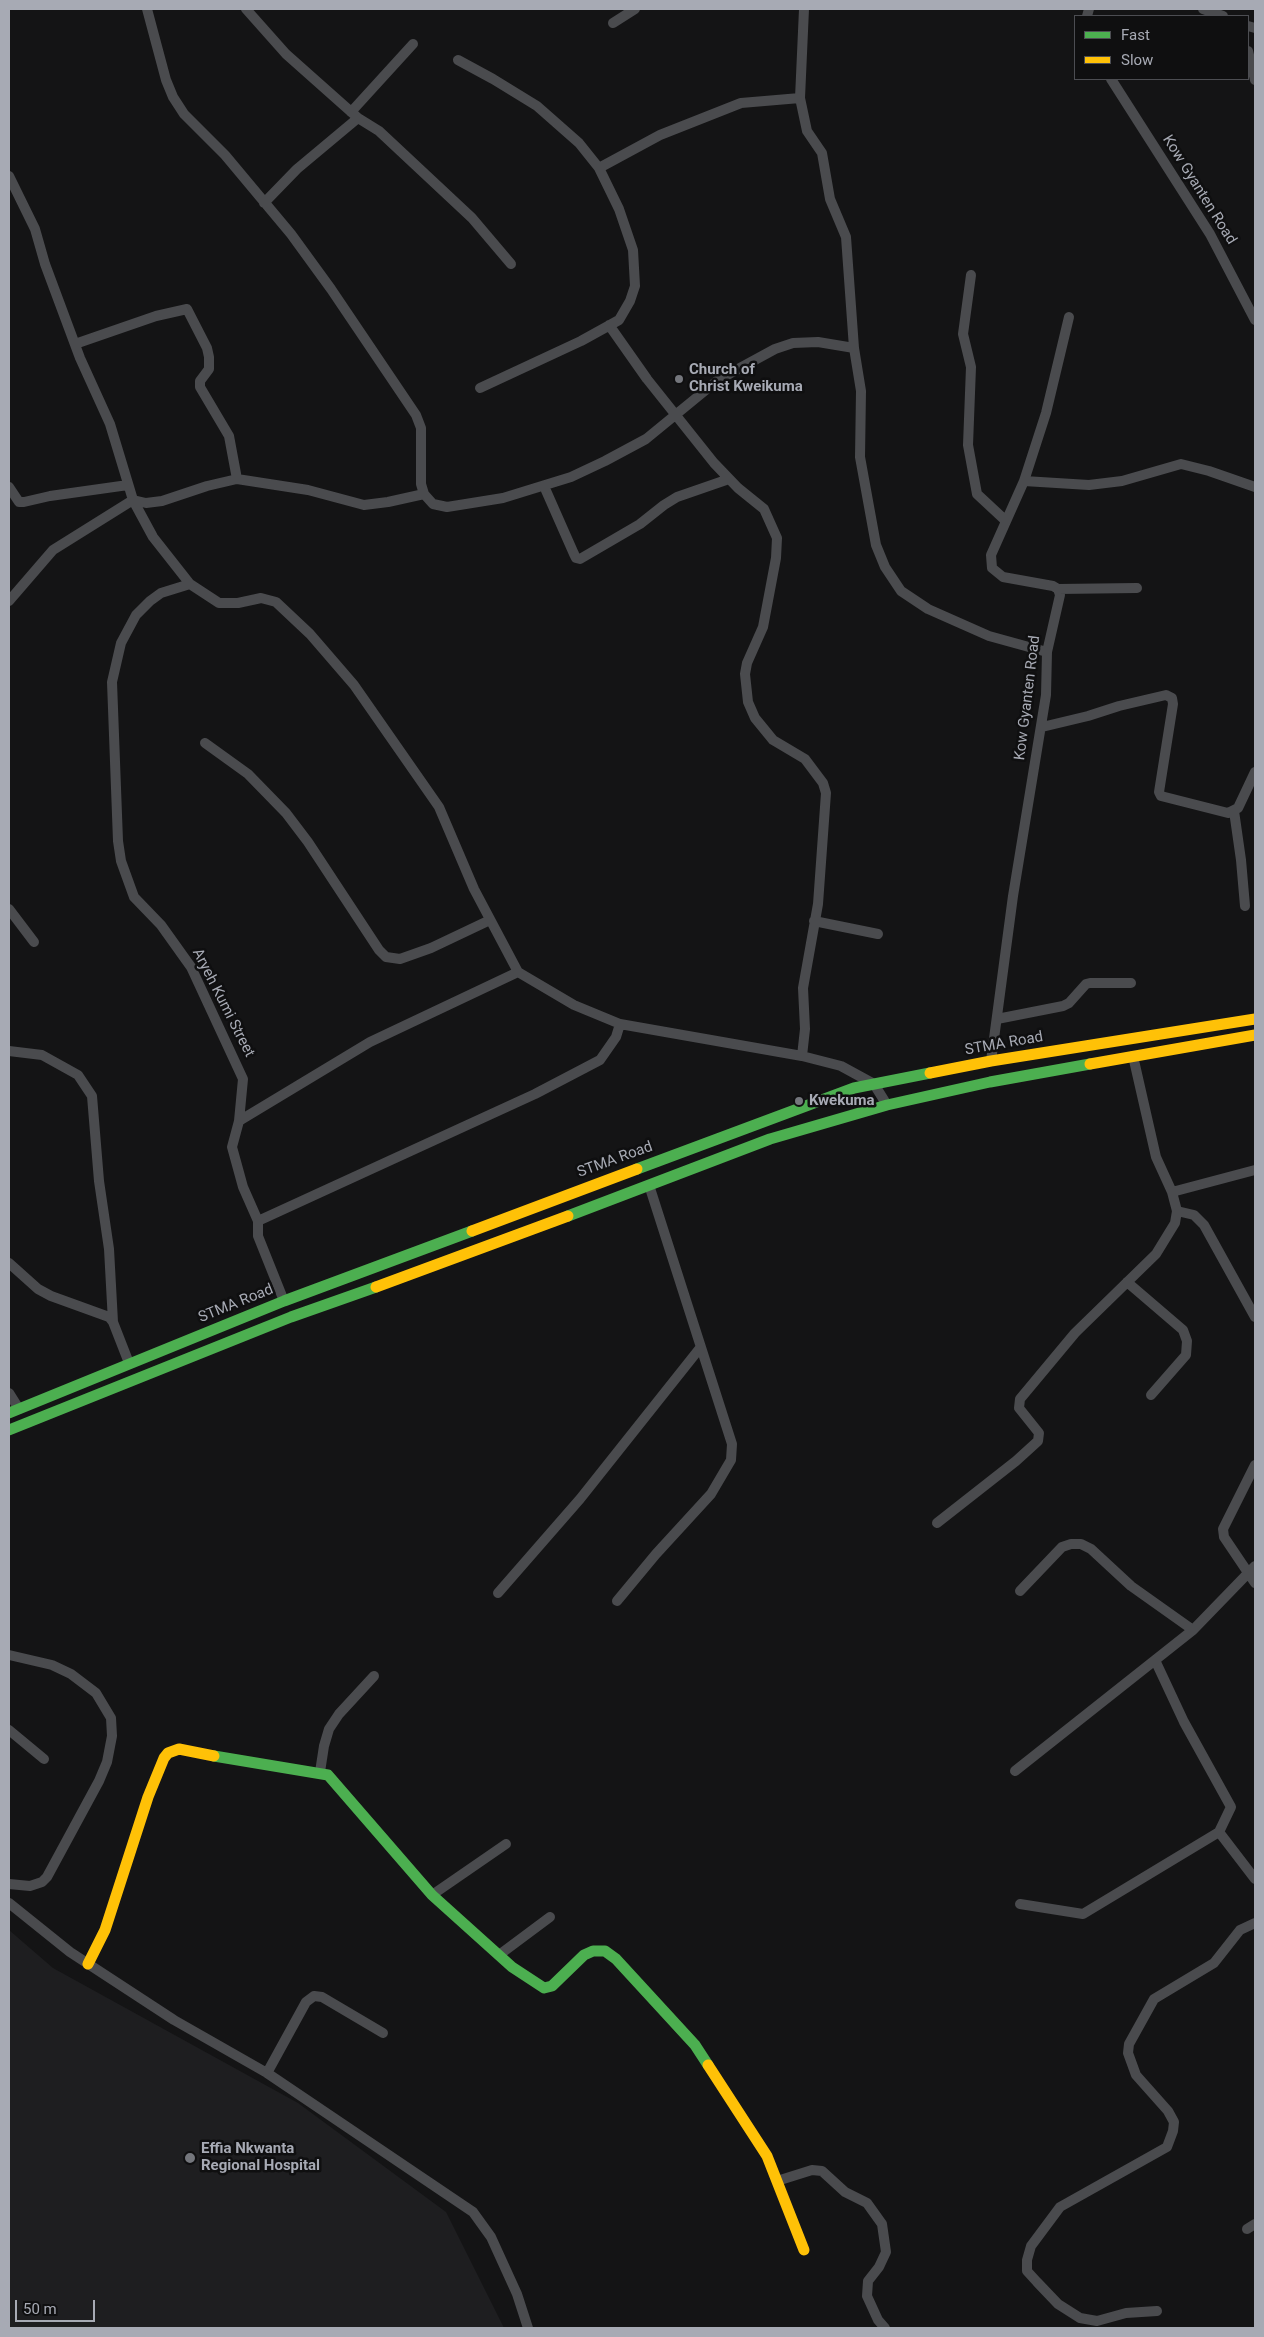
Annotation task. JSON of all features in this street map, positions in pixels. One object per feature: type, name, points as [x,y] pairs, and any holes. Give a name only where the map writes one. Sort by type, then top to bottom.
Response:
[{"type":"main road","name":"STMA Road","points":[[14,1411],[284,1301],[626,1171],[854,1088],[991,1060],[1255,1019]]},
{"type":"main road","points":[[9,1430],[291,1317],[459,1257],[770,1138],[887,1105],[990,1082],[1255,1036]]},
{"type":"main road","points":[[88,1964],[105,1930],[151,1788],[168,1753],[179,1749],[302,1772],[320,1772],[328,1775],[337,1783],[432,1895],[518,1972],[544,1988],[552,1986],[584,1955],[599,1950],[605,1951],[616,1958],[695,2045],[767,2156],[804,2250]]},
{"type":"street","points":[[147,9],[166,80],[173,97],[184,114],[225,155],[291,234],[331,289],[416,415],[421,428],[421,484],[424,494],[433,504],[447,507],[474,504],[544,486],[605,462],[646,439],[718,380],[775,349],[794,344],[818,342],[854,348]]},
{"type":"street","points":[[246,9],[286,54],[355,115],[379,131],[472,218],[511,264]]},
{"type":"street","points":[[614,23],[635,9]]},
{"type":"street","points":[[804,9],[800,98],[807,131],[822,153],[830,199],[846,237],[854,348],[861,391],[860,457],[876,545],[885,567],[902,591],[928,609],[989,636],[1047,652]]},
{"type":"street","points":[[1203,9],[1220,15]]},
{"type":"street","points":[[264,203],[297,169],[355,115],[413,44]]},
{"type":"street","points":[[1249,55],[1255,80]]},
{"type":"street","points":[[458,60],[537,106],[579,142],[599,168],[620,209],[633,250],[635,286],[620,320],[581,341],[480,388]]},
{"type":"street","name":"Kow Gyanten Road","points":[[1112,80],[1210,234],[1255,320]]},
{"type":"street","points":[[599,168],[660,136],[741,103],[800,98]]},
{"type":"street","points":[[9,176],[14,198],[35,230],[44,264],[75,344],[116,439],[133,500],[153,537],[190,584],[219,603],[238,603],[261,598],[276,602],[310,634],[354,685],[440,807],[467,874],[518,972],[574,1005],[620,1024],[802,1056],[841,1066],[874,1084],[887,1105]]},
{"type":"street","points":[[971,274],[962,334],[971,367],[968,445],[977,494],[1006,521]]},
{"type":"street","points":[[75,344],[156,316],[187,309],[207,348],[209,357],[209,369],[200,381],[201,391],[229,436],[237,479]]},
{"type":"street","points":[[1070,317],[1048,404],[1024,481],[991,555],[992,568],[1002,577],[1053,586],[1058,589],[1137,588]]},
{"type":"street","points":[[609,325],[676,416],[729,478],[755,504],[764,509],[777,538],[776,558],[763,627],[745,674],[748,702],[764,732],[773,740],[805,759],[823,782],[826,793],[818,904],[803,988],[805,1029],[802,1056]]},
{"type":"street","points":[[1024,481],[1089,485],[1122,481],[1181,464],[1210,471],[1255,487]]},
{"type":"street","points":[[544,486],[574,554],[576,558],[580,559],[640,524],[664,505],[678,497],[729,478]]},
{"type":"street","points":[[9,601],[53,550],[133,500],[146,503],[162,501],[207,486],[237,479],[308,490],[364,505],[424,494]]},
{"type":"street","points":[[9,488],[20,502],[24,502],[50,496],[128,485]]},
{"type":"street","name":"Aryeh Kumi Street","points":[[190,584],[161,593],[150,601],[136,615],[120,643],[112,682],[118,841],[121,861],[134,897],[161,925],[191,967],[241,1072],[244,1085],[240,1121],[232,1147],[243,1187],[258,1221],[258,1236],[284,1301]]},
{"type":"street","name":"Kow Gyanten Road","points":[[991,1060],[1013,896],[1042,727],[1046,696],[1047,652],[1060,594],[1058,589]]},
{"type":"street","points":[[1042,727],[1166,695],[1172,698],[1173,704],[1159,792],[1161,796],[1228,813],[1234,812],[1238,808],[1255,772]]},
{"type":"street","points":[[205,743],[248,774],[286,813],[308,842],[379,950],[386,957],[400,958],[431,948],[490,920]]},
{"type":"street","points":[[1234,812],[1245,906]]},
{"type":"street","points":[[9,910],[34,942]]},
{"type":"street","points":[[814,921],[878,934]]},
{"type":"street","points":[[240,1121],[370,1042],[518,972]]},
{"type":"street","points":[[997,1019],[1062,1006],[1069,1003],[1086,984],[1131,983]]},
{"type":"street","points":[[258,1221],[535,1094],[600,1060],[616,1037],[620,1024]]},
{"type":"street","points":[[9,1051],[42,1055],[78,1075],[92,1096],[98,1180],[109,1249],[113,1322]]},
{"type":"street","points":[[936,1523],[1016,1461],[1038,1440],[1039,1432],[1019,1408],[1020,1399],[1075,1333],[1162,1246],[1175,1223],[1177,1211],[1172,1192],[1156,1157],[1133,1056]]},
{"type":"street","points":[[1172,1192],[1255,1170]]},
{"type":"street","points":[[617,1601],[710,1494],[731,1460],[732,1444],[649,1185]]},
{"type":"street","points":[[1177,1211],[1194,1215],[1204,1225],[1255,1317]]},
{"type":"street","points":[[9,1263],[38,1288],[51,1296],[109,1316],[129,1363]]},
{"type":"street","points":[[1128,1282],[1183,1330],[1187,1341],[1186,1356],[1151,1395]]},
{"type":"street","points":[[498,1593],[580,1498],[700,1348]]},
{"type":"street","points":[[9,1393],[14,1411]]},
{"type":"street","points":[[1255,1465],[1223,1529],[1224,1537],[1252,1569],[1255,1583]]},
{"type":"street","points":[[1020,1591],[1062,1547],[1071,1544],[1081,1544],[1091,1549],[1131,1586],[1193,1630]]},
{"type":"street","points":[[1015,1771],[1193,1630],[1252,1569]]},
{"type":"street","points":[[9,1656],[52,1665],[71,1674],[96,1693],[111,1718],[112,1736],[107,1762],[99,1781],[47,1877],[42,1882],[30,1886],[9,1884]]},
{"type":"street","points":[[1020,1904],[1083,1914],[1219,1832],[1231,1807],[1184,1722],[1155,1660]]},
{"type":"street","points":[[320,1772],[329,1729],[339,1714],[374,1676]]},
{"type":"street","points":[[9,1730],[44,1759]]},
{"type":"street","points":[[1219,1832],[1255,1879]]},
{"type":"street","points":[[432,1895],[506,1844]]},
{"type":"street","points":[[9,1903],[70,1952],[88,1964],[174,2020],[267,2073],[473,2212],[491,2237],[517,2294],[528,2328]]},
{"type":"street","points":[[499,1955],[550,1917]]},
{"type":"street","points":[[1157,2310],[1126,2313],[1097,2320],[1080,2318],[1058,2304],[1027,2271],[1030,2246],[1060,2207],[1167,2147],[1174,2122],[1168,2111],[1136,2075],[1129,2059],[1129,2044],[1154,1999],[1214,1963],[1222,1956],[1230,1940],[1240,1930],[1255,1923]]},
{"type":"street","points":[[267,2073],[306,2002],[314,1996],[322,1997],[384,2033]]},
{"type":"street","points":[[777,2181],[812,2170],[822,2171],[845,2192],[867,2203],[882,2224],[886,2252],[879,2267],[868,2281],[867,2296],[878,2320],[885,2328]]},
{"type":"street","points":[[1080,2318],[1085,2328]]},
{"type":"shaded area","name":"Effia Nkwanta Regional Hospital","points":[[9,1930],[53,1968],[298,2103],[446,2212],[504,2328],[9,2328]]},
{"type":"traffic: fast","points":[[568,1216],[770,1139],[887,1105],[990,1082],[1090,1064]]},
{"type":"traffic: fast","points":[[637,1169],[854,1088],[930,1073]]},
{"type":"traffic: fast","points":[[9,1413],[284,1301],[472,1231]]},
{"type":"traffic: fast","points":[[9,1430],[291,1317],[376,1287]]},
{"type":"traffic: fast","points":[[214,1756],[328,1775],[432,1895],[512,1967],[544,1988],[552,1986],[584,1955],[593,1951],[605,1951],[616,1959],[695,2045],[708,2065]]},
{"type":"traffic: slow","points":[[930,1073],[991,1061],[1255,1019]]},
{"type":"traffic: slow","points":[[1090,1064],[1255,1035]]},
{"type":"traffic: slow","points":[[472,1231],[637,1169]]},
{"type":"traffic: slow","points":[[376,1287],[568,1216]]},
{"type":"traffic: slow","points":[[88,1964],[105,1930],[148,1797],[164,1758],[168,1753],[179,1749],[214,1756]]},
{"type":"traffic: slow","points":[[708,2065],[767,2156],[804,2250]]},
{"type":"place","name":"Church of Christ Kweikuma","points":[[679,379]]},
{"type":"place","name":"Kwekuma","points":[[799,1101]]},
{"type":"place","name":"Effia Nkwanta Regional Hospital","points":[[190,2158]]}]
